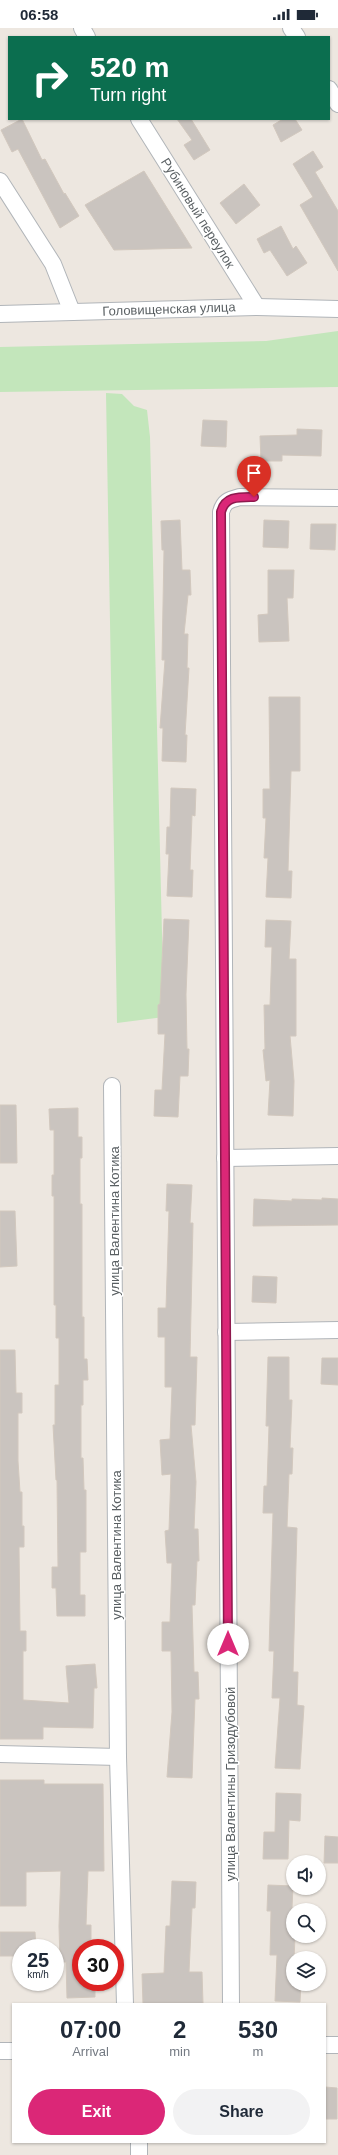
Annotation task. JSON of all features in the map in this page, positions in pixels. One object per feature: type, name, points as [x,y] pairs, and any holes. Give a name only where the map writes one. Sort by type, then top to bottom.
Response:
[{"type":"street","points":[[330,91],[338,104]]},
{"type":"street","name":"Рубиновый переулок","points":[[140,120],[257,307]]},
{"type":"street","points":[[0,181],[52,264],[72,312]]},
{"type":"street","name":"Головищенская улица","points":[[0,314],[257,307],[338,309]]},
{"type":"street","name":"улица Валентины Гризодубовой","points":[[231,2003],[221,512],[223,505],[228,500],[240,497],[338,498]]},
{"type":"street","name":"улица Валентина Котика","points":[[112,1086],[118,1757],[125,2003]]},
{"type":"street","points":[[225,1158],[338,1156]]},
{"type":"street","points":[[226,1332],[338,1330]]},
{"type":"street","points":[[0,1754],[118,1757]]},
{"type":"street","points":[[326,2046],[338,2045]]},
{"type":"street","points":[[0,2051],[12,2051]]},
{"type":"street","points":[[139,2143],[139,2155]]},
{"type":"green space","points":[[338,331],[338,387],[0,392],[0,347],[266,341]]},
{"type":"green space","points":[[106,393],[122,394],[134,406],[147,410],[150,437],[164,1017],[117,1023]]},
{"type":"building","points":[[22,120],[42,160],[45,159],[64,194],[65,193],[79,216],[60,228],[18,149],[12,152],[1,130]]},
{"type":"building","points":[[178,120],[192,120],[210,150],[194,160],[184,145],[192,140]]},
{"type":"building","points":[[281,120],[296,120],[302,130],[281,142],[273,125]]},
{"type":"building","points":[[313,151],[323,167],[315,172],[338,211],[338,271],[300,205],[313,197],[293,164]]},
{"type":"building","points":[[144,171],[192,248],[114,250],[85,205]]},
{"type":"building","points":[[244,184],[260,205],[236,224],[220,203]]},
{"type":"building","points":[[281,226],[293,249],[296,246],[307,263],[287,276],[270,250],[264,253],[257,239]]},
{"type":"building","points":[[203,420],[227,421],[226,447],[201,446]]},
{"type":"building","points":[[297,429],[322,430],[321,456],[282,455],[282,461],[261,461],[260,436],[297,435]]},
{"type":"building","points":[[180,520],[182,570],[190,570],[191,595],[188,595],[184,634],[188,634],[187,668],[189,668],[185,735],[187,735],[186,762],[162,761],[163,728],[160,728],[165,660],[162,660],[164,550],[162,550],[161,521]]},
{"type":"building","points":[[264,520],[289,521],[288,548],[263,547]]},
{"type":"building","points":[[311,524],[336,524],[335,550],[310,549]]},
{"type":"building","points":[[268,570],[294,570],[293,598],[287,598],[289,641],[259,642],[258,615],[268,614]]},
{"type":"building","points":[[269,697],[300,697],[300,771],[291,771],[288,871],[292,871],[291,898],[266,897],[268,858],[264,858],[266,818],[263,818],[263,789],[270,789]]},
{"type":"building","points":[[171,788],[196,789],[195,816],[192,815],[190,870],[193,870],[192,897],[167,896],[169,854],[166,854],[167,827],[170,827]]},
{"type":"building","points":[[164,919],[189,920],[186,994],[187,1049],[189,1049],[188,1076],[180,1076],[178,1117],[154,1116],[155,1090],[162,1090],[165,1034],[158,1034],[158,1005],[160,1004]]},
{"type":"building","points":[[266,920],[291,921],[289,959],[296,959],[296,1036],[290,1036],[294,1081],[293,1116],[268,1115],[270,1080],[266,1081],[263,1050],[265,1049],[264,1005],[270,1005],[272,947],[265,947]]},
{"type":"building","points":[[0,1105],[16,1105],[17,1163],[0,1163]]},
{"type":"building","points":[[78,1108],[78,1137],[82,1137],[82,1158],[80,1158],[80,1204],[82,1204],[82,1317],[84,1317],[84,1359],[87,1359],[88,1380],[83,1380],[83,1405],[81,1405],[81,1458],[83,1458],[84,1490],[86,1490],[86,1552],[80,1552],[80,1595],[85,1595],[85,1616],[57,1616],[56,1588],[52,1588],[52,1567],[58,1567],[57,1480],[53,1425],[55,1425],[55,1385],[59,1385],[59,1338],[56,1338],[56,1305],[54,1305],[54,1196],[52,1196],[52,1175],[54,1175],[54,1130],[50,1130],[49,1109]]},
{"type":"building","points":[[167,1184],[192,1185],[190,1223],[193,1223],[190,1357],[197,1357],[195,1425],[191,1425],[196,1482],[194,1529],[198,1529],[199,1561],[197,1561],[195,1605],[192,1605],[194,1672],[198,1672],[199,1699],[195,1699],[192,1778],[167,1777],[172,1712],[171,1651],[162,1651],[162,1622],[170,1622],[172,1563],[167,1563],[165,1531],[169,1530],[171,1474],[162,1475],[160,1440],[170,1439],[172,1387],[165,1387],[165,1337],[158,1337],[158,1308],[166,1308],[169,1211],[166,1211]]},
{"type":"building","points":[[322,1198],[338,1199],[338,1225],[253,1226],[254,1199],[292,1201],[292,1199],[322,1200]]},
{"type":"building","points":[[0,1211],[15,1211],[17,1266],[0,1267]]},
{"type":"building","points":[[253,1276],[277,1277],[276,1303],[252,1302]]},
{"type":"building","points":[[0,1350],[15,1350],[16,1393],[22,1393],[22,1413],[18,1413],[18,1461],[20,1492],[22,1492],[22,1526],[24,1526],[24,1547],[19,1547],[20,1631],[26,1631],[26,1651],[23,1651],[23,1700],[69,1703],[66,1666],[95,1664],[97,1688],[94,1688],[93,1728],[43,1727],[43,1739],[0,1739]]},
{"type":"building","points":[[268,1357],[289,1357],[289,1400],[292,1400],[290,1448],[293,1448],[292,1474],[289,1474],[287,1527],[297,1528],[293,1672],[298,1672],[297,1705],[304,1706],[300,1769],[275,1768],[280,1698],[272,1698],[274,1651],[269,1651],[273,1513],[263,1513],[264,1486],[267,1486],[269,1426],[266,1426]]},
{"type":"building","points":[[322,1358],[338,1358],[338,1385],[321,1384]]},
{"type":"building","points":[[0,1780],[44,1780],[44,1784],[103,1784],[104,1871],[88,1871],[86,1925],[91,1925],[91,1939],[72,1939],[72,1991],[95,1991],[95,1997],[67,1998],[64,1939],[59,1939],[61,1871],[26,1872],[26,1906],[0,1906]]},
{"type":"building","points":[[276,1793],[301,1794],[300,1821],[289,1820],[288,1855],[286,1855],[286,1859],[263,1859],[264,1832],[275,1832]]},
{"type":"building","points":[[325,1836],[338,1837],[338,1863],[326,1863],[326,1855],[324,1855]]},
{"type":"building","points":[[172,1881],[196,1882],[195,1908],[192,1908],[189,1972],[202,1972],[203,2003],[143,2003],[142,1974],[164,1973],[166,1926],[170,1926]]},
{"type":"building","points":[[268,1885],[286,1886],[286,1895],[293,1895],[292,1903],[286,1903],[286,1943],[295,1943],[294,1951],[286,1951],[286,1991],[301,1991],[300,2002],[275,2001],[277,1955],[270,1955],[271,1911],[267,1911]]},
{"type":"building","points":[[0,1932],[35,1932],[35,1939],[12,1939],[12,1956],[0,1956]]},
{"type":"building","points":[[326,2087],[337,2088],[337,2119],[326,2119]]},
{"type":"route","points":[[228,1644],[221,512],[223,505],[228,500],[240,497],[254,497]]}]
